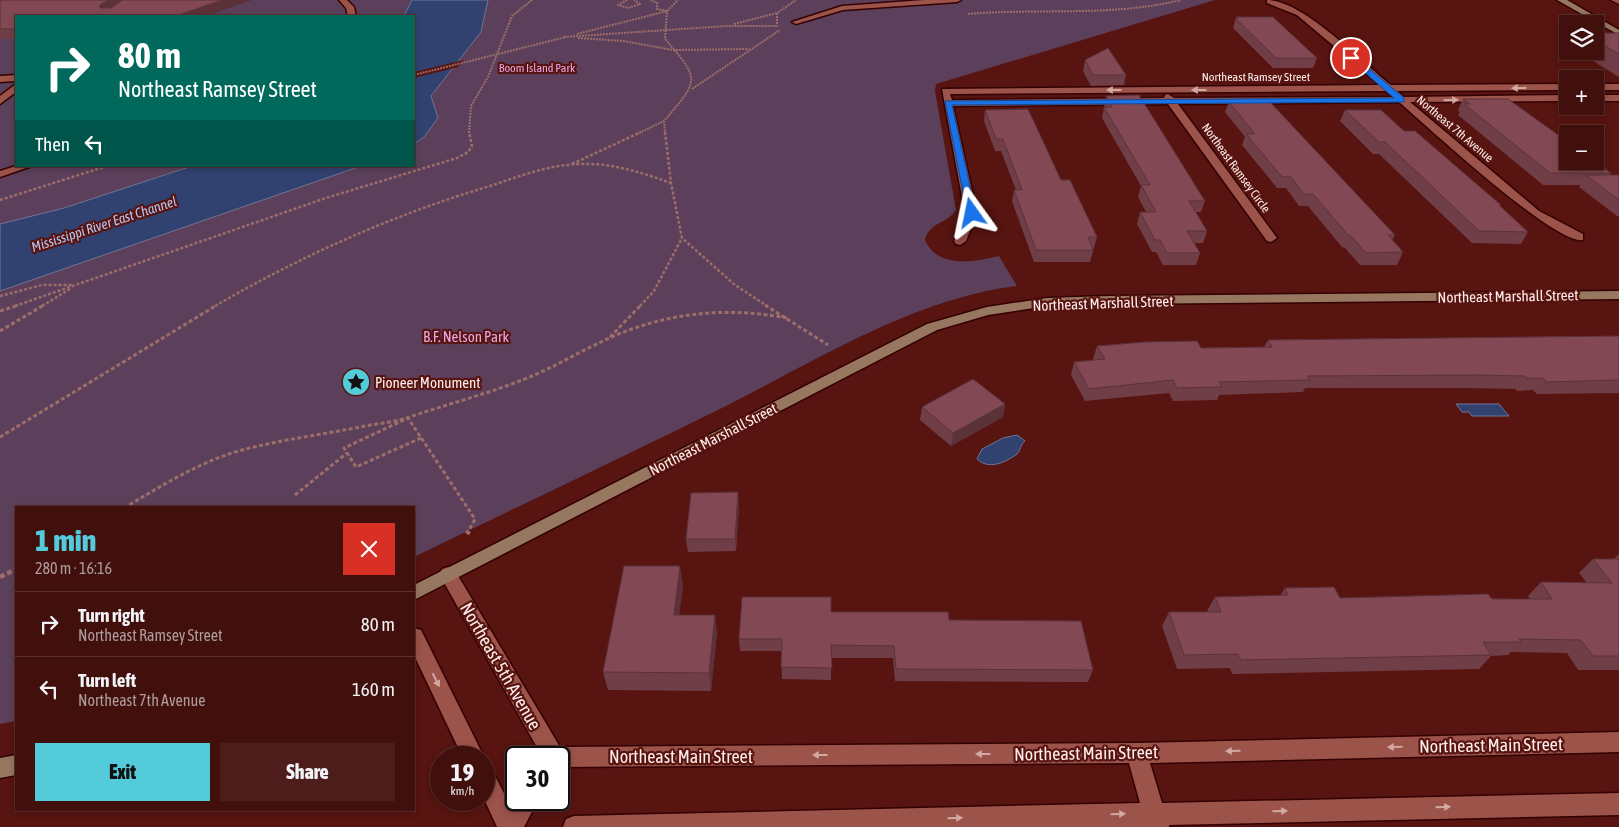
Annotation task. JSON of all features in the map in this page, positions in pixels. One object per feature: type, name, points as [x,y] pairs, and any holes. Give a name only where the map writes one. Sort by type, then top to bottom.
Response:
[{"type":"street","points":[[343,0],[350,7],[352,15]]},
{"type":"street","points":[[796,22],[842,8],[956,0]]},
{"type":"street","points":[[1561,0],[1617,30]]},
{"type":"street","points":[[1614,0],[1619,2]]},
{"type":"street","name":"Northeast 7th Avenue","points":[[1270,1],[1300,13],[1535,214],[1579,237]]},
{"type":"street","points":[[0,79],[15,78]]},
{"type":"street","name":"Northeast Ramsey Street","points":[[1559,87],[945,91],[948,103],[1559,98]]},
{"type":"street","points":[[1604,87],[1619,87]]},
{"type":"street","points":[[0,100],[15,88]]},
{"type":"street","name":"Northeast Ramsey Circle","points":[[1163,90],[1271,238]]},
{"type":"street","points":[[1604,98],[1619,98]]},
{"type":"street","points":[[948,103],[972,213],[960,241]]},
{"type":"street","points":[[0,174],[24,167]]},
{"type":"street","name":"Northeast Marshall Street","points":[[415,591],[932,327],[988,311],[1047,302],[1110,300],[1619,295]]},
{"type":"street","name":"Northeast 5th Avenue","points":[[448,574],[548,746]]},
{"type":"street","points":[[415,638],[468,746]]},
{"type":"street","name":"Northeast Main Street","points":[[570,757],[1138,753],[1619,742]]},
{"type":"street","points":[[1138,753],[1156,820]]},
{"type":"street","points":[[0,768],[15,765]]},
{"type":"street","points":[[495,798],[510,827],[521,811]]},
{"type":"street","points":[[574,827],[1156,820],[1619,804]]},
{"type":"path","points":[[0,310],[77,285],[338,193],[457,158],[468,152],[472,146],[468,129],[471,106],[496,55],[512,16],[532,0]]},
{"type":"path","points":[[627,0],[618,5],[628,8],[640,4],[640,2],[634,0]]},
{"type":"path","points":[[651,0],[657,3],[657,9],[667,11]]},
{"type":"path","points":[[415,75],[667,11],[678,0]]},
{"type":"path","points":[[965,14],[1040,10],[1120,10],[1161,5],[1181,0]]},
{"type":"path","points":[[667,11],[665,39],[673,50],[688,64],[692,74],[692,89]]},
{"type":"path","points":[[726,26],[777,13]]},
{"type":"path","points":[[0,437],[225,299],[322,247],[402,213],[450,196],[572,164],[664,121],[692,89],[749,49],[796,22]]},
{"type":"path","points":[[564,38],[666,29],[777,25]]},
{"type":"path","points":[[564,38],[609,39],[673,50],[749,49]]},
{"type":"path","points":[[664,121],[671,183],[682,238],[735,285],[828,345]]},
{"type":"path","points":[[572,164],[624,168],[671,183]]},
{"type":"path","points":[[0,200],[104,167]]},
{"type":"path","points":[[608,338],[654,291],[682,238]]},
{"type":"path","points":[[0,296],[42,285],[77,285]]},
{"type":"path","points":[[0,331],[77,285]]},
{"type":"path","points":[[421,438],[356,467],[344,448],[408,418],[512,384],[565,362],[608,338],[680,315],[697,312],[753,311],[787,318]]},
{"type":"path","points":[[408,418],[475,519],[467,534]]},
{"type":"path","points":[[127,506],[177,477],[216,458],[239,451],[408,418]]},
{"type":"path","points":[[296,495],[347,453]]},
{"type":"path","points":[[0,576],[15,569]]},
{"type":"green space","points":[[0,0],[412,0],[404,15],[15,15],[15,167],[189,167],[64,208],[0,225]]},
{"type":"green space","name":"B.F. Nelson Park","points":[[488,0],[1215,0],[936,84],[935,91],[956,210],[948,218],[934,226],[927,234],[925,240],[939,256],[948,259],[968,261],[999,256],[1017,286],[979,293],[903,317],[608,464],[415,557],[415,506],[15,506],[15,721],[0,724],[0,291],[358,167],[415,167],[415,143],[424,137],[431,96],[481,32]]},
{"type":"water","points":[[412,0],[488,0],[481,32],[431,96],[438,118],[424,137],[415,143],[415,15],[404,15]]},
{"type":"water","name":"Mississippi River East Channel","points":[[189,167],[358,167],[0,291],[0,224],[64,208]]},
{"type":"water","points":[[1456,404],[1499,404],[1509,416],[1472,416],[1469,412],[1462,412]]},
{"type":"water","points":[[1017,435],[1025,441],[1017,454],[1012,457],[991,465],[977,459],[982,449],[1003,438]]},
{"type":"pier","points":[[464,60],[458,67],[415,78],[415,72]]},
{"type":"building","points":[[3,0],[108,0],[100,5],[100,8],[111,8],[122,0],[222,0],[179,15],[15,15],[15,29],[0,29],[0,2]]},
{"type":"building","points":[[1236,17],[1273,17],[1317,58],[1276,58]]},
{"type":"building","points":[[1604,33],[1619,33],[1619,54],[1604,45]]},
{"type":"building","points":[[1108,48],[1126,75],[1093,75],[1085,60]]},
{"type":"building","points":[[1139,95],[1205,201],[1189,201],[1207,231],[1187,231],[1200,253],[1167,253],[1160,240],[1155,240],[1140,212],[1156,212],[1141,185],[1150,185],[1104,107],[1112,107],[1106,96]]},
{"type":"building","points":[[1463,99],[1508,99],[1559,136],[1559,170],[1604,170],[1604,168],[1611,173],[1550,173],[1464,104],[1470,104]]},
{"type":"building","points":[[1269,101],[1395,235],[1388,235],[1403,252],[1366,253],[1313,194],[1304,194],[1290,176],[1282,177],[1246,134],[1255,134],[1229,102]]},
{"type":"building","points":[[1028,109],[1061,180],[1070,180],[1097,237],[1088,237],[1093,250],[1036,250],[1014,190],[1022,190],[1003,139],[996,139],[985,110]]},
{"type":"building","points":[[1345,110],[1381,110],[1404,131],[1415,131],[1501,205],[1499,205],[1528,232],[1479,231],[1385,142],[1379,142]]},
{"type":"building","points":[[1586,175],[1619,175],[1619,200]]},
{"type":"building","points":[[1619,336],[1619,380],[1546,382],[1543,378],[1526,378],[1525,376],[1477,375],[1307,376],[1310,380],[1219,382],[1222,387],[1177,388],[1173,380],[1089,389],[1074,362],[1105,359],[1097,346],[1145,342],[1197,341],[1201,348],[1272,347],[1268,340]]},
{"type":"building","points":[[973,379],[1005,404],[953,433],[922,407]]},
{"type":"building","points":[[738,492],[735,539],[686,539],[691,493]]},
{"type":"building","points":[[1593,559],[1619,559],[1619,656],[1593,656],[1581,640],[1519,639],[1521,642],[1483,642],[1491,655],[1241,660],[1238,654],[1184,655],[1169,612],[1221,612],[1215,597],[1288,595],[1285,588],[1334,587],[1340,598],[1488,594],[1492,599],[1552,599],[1541,582],[1612,583]]},
{"type":"building","points":[[624,566],[680,566],[674,615],[715,615],[709,673],[603,672]]},
{"type":"building","points":[[742,597],[831,597],[831,612],[948,612],[949,620],[1081,621],[1093,670],[896,669],[894,646],[831,645],[832,668],[781,667],[782,639],[739,639]]},
{"type":"place","name":"Pioneer Monument","points":[[356,382]]},
{"type":"route","points":[[972,213],[948,103],[1401,100],[1351,58]]},
{"type":"park label","name":"Boom Island Park","points":[[537,68]]}]
